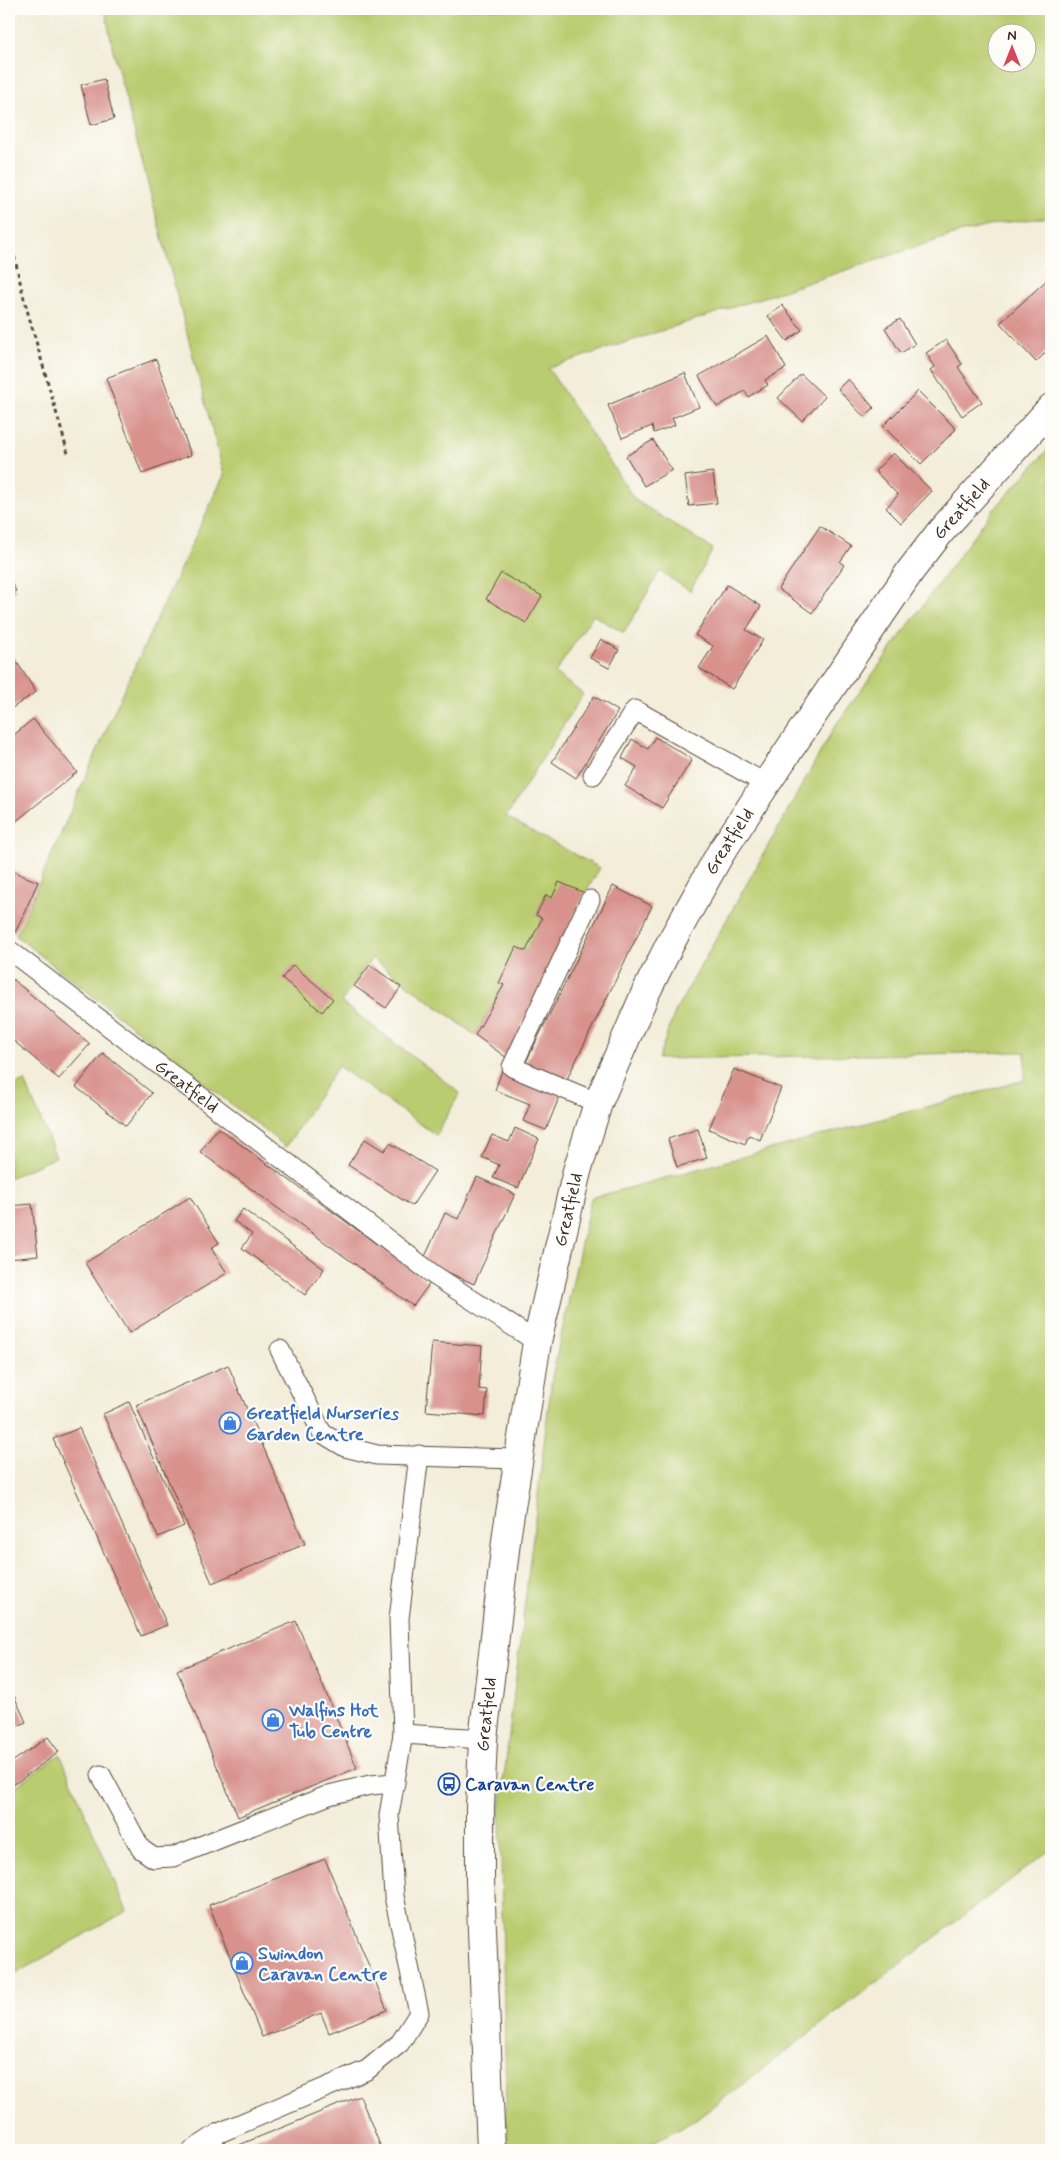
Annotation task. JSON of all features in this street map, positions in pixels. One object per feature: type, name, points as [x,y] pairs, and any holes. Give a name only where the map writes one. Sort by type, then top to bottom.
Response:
[{"type":"street","name":"Greatfield","points":[[491,2150],[480,1881],[480,1808],[483,1739],[507,1533],[536,1342],[577,1171],[598,1103],[645,994],[671,942],[720,854],[911,570],[941,531],[1051,408]]},
{"type":"lane","points":[[593,775],[635,710],[766,784]]},
{"type":"lane","points":[[590,900],[512,1067],[598,1103]]},
{"type":"lane","name":"Greatfield","points":[[9,950],[434,1275],[536,1342]]},
{"type":"lane","points":[[280,1350],[322,1432],[345,1447],[376,1455],[518,1459]]},
{"type":"lane","points":[[193,2150],[219,2133],[367,2070],[400,2044],[419,2013],[412,1972],[394,1896],[389,1815],[402,1734],[399,1618],[419,1455]]},
{"type":"lane","points":[[402,1734],[483,1739]]},
{"type":"lane","points":[[101,1775],[141,1849],[154,1858],[174,1857],[329,1794],[370,1785],[394,1783]]},
{"type":"path","points":[[9,233],[24,299],[69,457]]},
{"type":"green space","points":[[105,9],[1051,9],[1051,217],[1002,223],[959,233],[548,368],[635,500],[713,549],[690,591],[660,571],[624,633],[593,615],[555,673],[583,694],[506,817],[600,868],[585,893],[552,898],[545,895],[536,915],[542,918],[526,951],[516,947],[504,985],[475,1035],[372,958],[341,1002],[460,1093],[436,1135],[338,1066],[286,1147],[16,936],[121,696],[224,475],[113,50]]},
{"type":"green space","points":[[1051,446],[1051,1849],[697,2119],[638,2150],[507,2150],[500,1810],[552,1377],[591,1198],[1025,1080],[1025,1052],[658,1059],[675,1012],[835,726],[988,516]]},
{"type":"green space","points":[[25,1081],[56,1157],[9,1178],[9,1087]]},
{"type":"green space","points":[[60,1754],[127,1911],[9,1977],[9,1791]]},
{"type":"building","points":[[104,79],[114,119],[91,125],[81,85]]},
{"type":"building","points":[[1051,276],[1051,347],[1036,362],[1000,323]]},
{"type":"building","points":[[782,305],[802,330],[787,341],[768,316]]},
{"type":"building","points":[[900,319],[915,344],[901,353],[885,328]]},
{"type":"building","points":[[768,336],[786,368],[765,380],[768,385],[748,397],[745,391],[717,407],[699,376]]},
{"type":"building","points":[[946,340],[962,364],[958,367],[982,402],[962,416],[931,370],[935,367],[926,353]]},
{"type":"building","points":[[156,359],[191,455],[142,474],[106,378]]},
{"type":"building","points":[[685,373],[699,407],[672,418],[675,425],[654,433],[652,426],[622,438],[608,405]]},
{"type":"building","points":[[801,374],[825,397],[802,421],[778,398]]},
{"type":"building","points":[[848,379],[874,408],[864,417],[838,389]]},
{"type":"building","points":[[918,391],[956,429],[921,464],[883,426]]},
{"type":"building","points":[[653,440],[672,470],[644,486],[626,456]]},
{"type":"building","points":[[893,453],[932,491],[901,523],[886,508],[898,495],[875,471]]},
{"type":"building","points":[[713,472],[717,503],[689,506],[685,476]]},
{"type":"building","points":[[820,526],[851,546],[840,562],[844,565],[812,613],[778,589]]},
{"type":"building","points":[[501,573],[542,596],[526,623],[486,599]]},
{"type":"building","points":[[9,578],[16,591],[9,595]]},
{"type":"building","points":[[727,585],[761,606],[746,630],[763,640],[732,689],[699,668],[713,646],[695,635]]},
{"type":"building","points":[[601,639],[619,650],[609,668],[590,658]]},
{"type":"building","points":[[9,650],[36,692],[9,710]]},
{"type":"building","points":[[594,696],[618,711],[576,778],[552,762]]},
{"type":"building","points":[[33,719],[77,772],[9,827],[9,739]]},
{"type":"building","points":[[655,737],[692,759],[662,808],[625,786],[637,767],[622,758],[632,739],[648,749]]},
{"type":"building","points":[[12,871],[38,882],[15,933],[9,930],[9,877]]},
{"type":"building","points":[[559,882],[585,893],[507,1058],[475,1035],[504,985],[499,983],[516,947],[526,951],[542,918],[536,915],[546,895],[552,898]]},
{"type":"building","points":[[613,886],[652,906],[564,1085],[524,1066]]},
{"type":"building","points":[[293,965],[333,999],[322,1012],[282,978]]},
{"type":"building","points":[[370,965],[401,987],[386,1008],[354,986]]},
{"type":"building","points":[[10,977],[90,1044],[59,1079],[9,1037]]},
{"type":"building","points":[[103,1053],[152,1093],[126,1126],[76,1087]]},
{"type":"building","points":[[734,1069],[781,1088],[760,1140],[749,1135],[745,1144],[709,1129]]},
{"type":"building","points":[[502,1071],[560,1095],[546,1130],[523,1121],[530,1104],[495,1090]]},
{"type":"building","points":[[218,1128],[430,1283],[413,1306],[200,1152]]},
{"type":"building","points":[[515,1128],[539,1139],[518,1188],[493,1178],[499,1165],[482,1157],[492,1135],[509,1142]]},
{"type":"building","points":[[698,1129],[707,1158],[677,1167],[668,1139]]},
{"type":"building","points":[[365,1139],[384,1151],[390,1143],[435,1171],[412,1206],[348,1165]]},
{"type":"building","points":[[477,1177],[515,1194],[474,1284],[423,1261],[445,1213],[458,1219]]},
{"type":"building","points":[[190,1197],[219,1243],[211,1248],[227,1273],[129,1333],[85,1263]]},
{"type":"building","points":[[32,1204],[38,1256],[9,1259],[9,1206]]},
{"type":"building","points":[[243,1209],[324,1269],[305,1295],[242,1248],[252,1234],[234,1221]]},
{"type":"building","points":[[432,1342],[482,1346],[479,1389],[487,1390],[485,1416],[426,1411]]},
{"type":"building","points":[[228,1365],[305,1544],[212,1583],[136,1405]]},
{"type":"building","points":[[129,1402],[184,1526],[158,1537],[103,1414]]},
{"type":"building","points":[[79,1428],[167,1625],[141,1636],[53,1439]]},
{"type":"building","points":[[296,1621],[357,1768],[238,1817],[177,1670]]},
{"type":"building","points":[[9,1685],[26,1722],[9,1730]]},
{"type":"building","points":[[48,1737],[59,1752],[9,1788],[9,1764]]},
{"type":"building","points":[[325,1859],[387,2010],[329,2033],[321,2013],[262,2037],[209,1905]]},
{"type":"building","points":[[360,2096],[382,2150],[242,2150],[239,2145]]},
{"type":"place","name":"Greatfield Nurseries Garden Centre","points":[[230,1423]]},
{"type":"place","name":"Walfins Hot Tub Centre","points":[[273,1720]]},
{"type":"place","name":"Caravan Centre","points":[[449,1784]]},
{"type":"place","name":"Swindon Caravan Centre","points":[[242,1963]]}]
